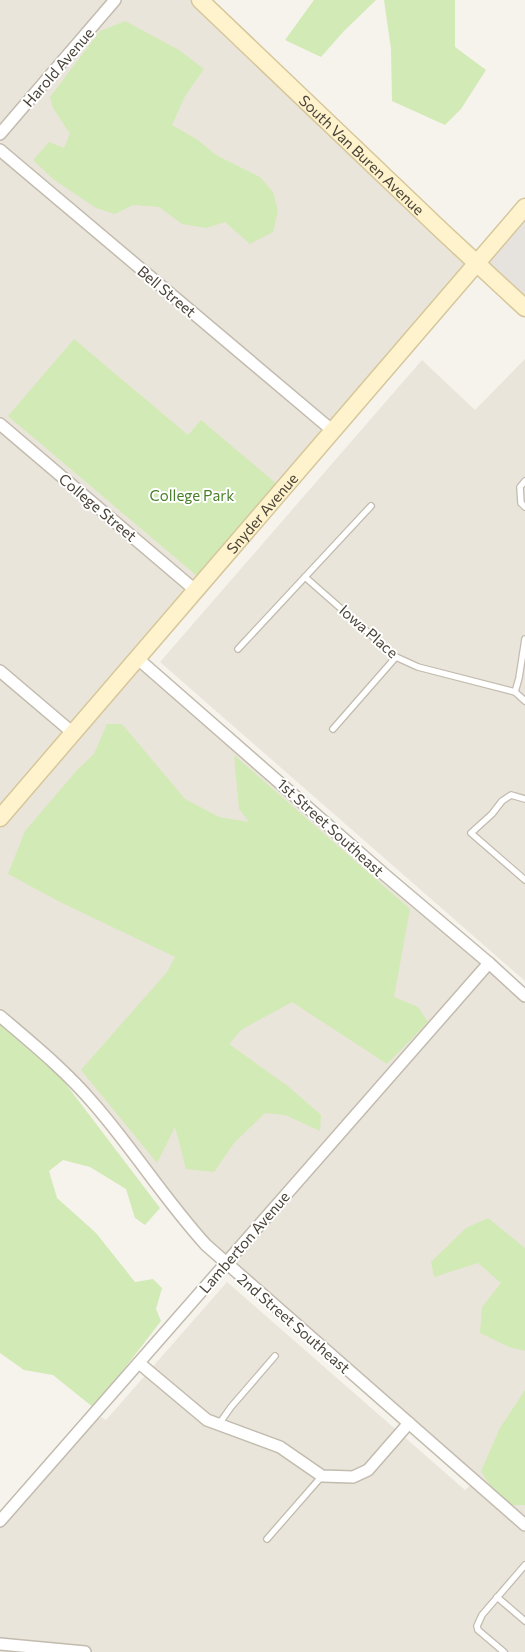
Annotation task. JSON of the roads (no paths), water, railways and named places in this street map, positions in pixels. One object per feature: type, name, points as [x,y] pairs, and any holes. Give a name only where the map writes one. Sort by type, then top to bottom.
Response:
[{"type":"main road","name":"South Van Buren Avenue","points":[[200,0],[525,308]]},
{"type":"main road","name":"Snyder Avenue","points":[[0,818],[525,207]]},
{"type":"street","name":"Harold Avenue","points":[[0,134],[115,0]]},
{"type":"street","name":"Bell Street","points":[[0,150],[333,431]]},
{"type":"street","name":"College Street","points":[[0,424],[195,590]]},
{"type":"street","name":"1st Street Southeast","points":[[137,658],[525,996]]},
{"type":"street","points":[[0,671],[73,733]]},
{"type":"street","name":"Lamberton Avenue","points":[[0,1521],[489,963]]},
{"type":"street","name":"2nd Street Southeast","points":[[0,1016],[52,1060],[94,1103],[181,1218],[206,1245],[525,1525]]},
{"type":"street","points":[[139,1363],[207,1420],[280,1447],[322,1476],[353,1477],[368,1470],[409,1423]]},
{"type":"street","points":[[0,1644],[85,1652]]},
{"type":"lane","points":[[525,481],[520,487],[521,503],[525,507]]},
{"type":"lane","points":[[238,649],[371,506]]},
{"type":"lane","name":"Iowa Place","points":[[304,576],[396,657],[418,667],[515,692],[525,701]]},
{"type":"lane","points":[[515,692],[520,678],[525,639]]},
{"type":"lane","points":[[333,729],[396,657]]},
{"type":"lane","points":[[525,799],[511,795],[506,798],[471,833],[525,880]]},
{"type":"lane","points":[[219,1424],[274,1356]]},
{"type":"lane","points":[[268,1539],[322,1476]]},
{"type":"lane","points":[[504,1652],[478,1630],[477,1626],[482,1615],[525,1565]]},
{"type":"lane","points":[[497,1597],[525,1621]]},
{"type":"park label","name":"College Park","points":[[192,495]]}]
